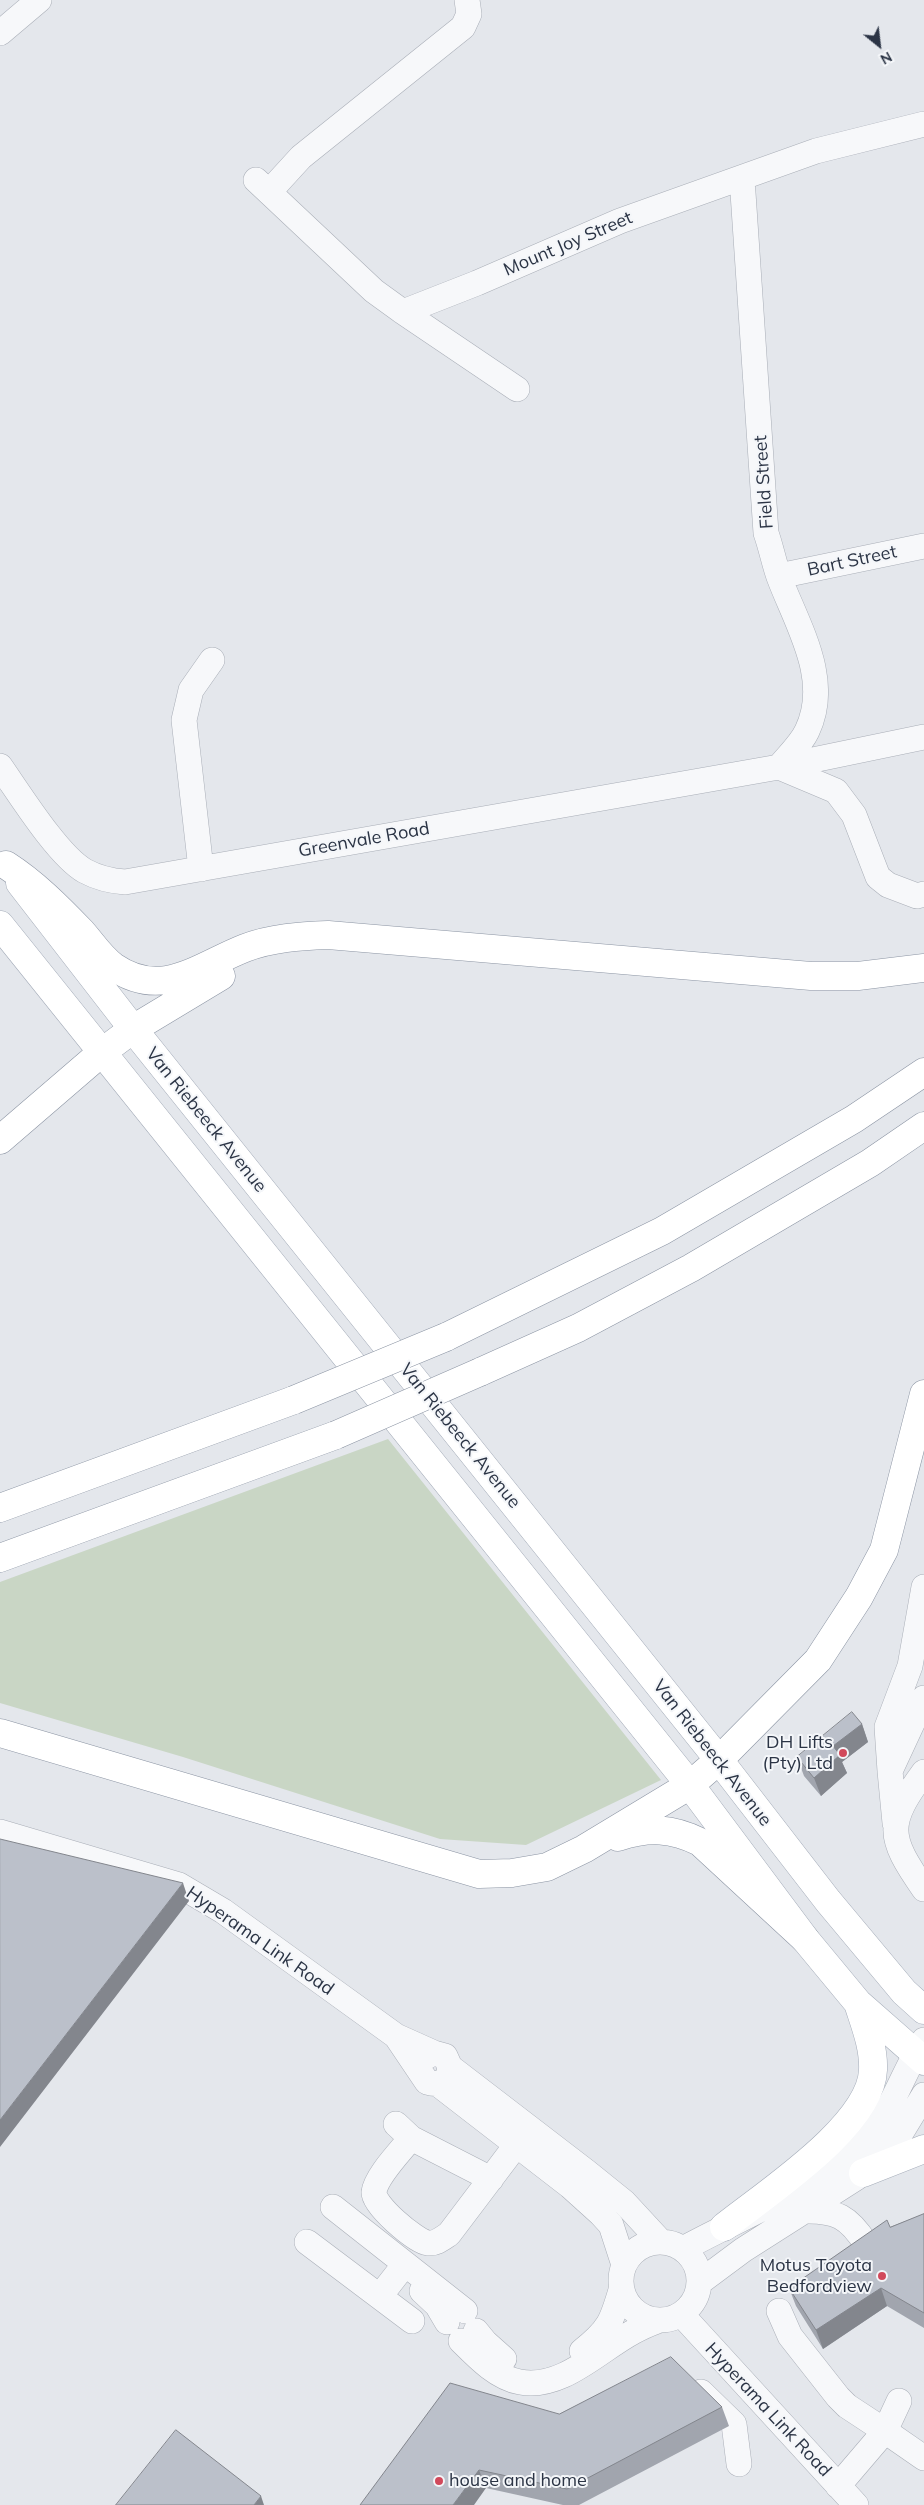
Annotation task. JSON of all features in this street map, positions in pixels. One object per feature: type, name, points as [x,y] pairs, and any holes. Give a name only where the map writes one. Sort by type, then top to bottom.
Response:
[{"type":"main road","points":[[3,862],[30,881],[80,930],[112,966],[131,978],[148,982],[184,976],[246,948],[304,936],[328,935],[811,976],[858,976],[924,968]]},
{"type":"main road","name":"Van Riebeeck Avenue","points":[[3,862],[133,1029],[719,1760],[828,1901],[904,1992],[924,2010]]},
{"type":"main road","name":"Van Riebeeck Avenue","points":[[0,925],[690,1785],[805,1940],[858,2003],[921,2052]]},
{"type":"main road","points":[[0,1140],[101,1053],[133,1029],[241,964],[304,936]]},
{"type":"main road","points":[[0,1508],[294,1400],[446,1337],[662,1231],[854,1119],[924,1072]]},
{"type":"main road","points":[[0,1558],[336,1435],[578,1328],[691,1268],[870,1163],[924,1126]]},
{"type":"main road","points":[[0,1733],[479,1874],[530,1871],[547,1867],[584,1849],[690,1785],[719,1760],[818,1660],[859,1597],[884,1550],[924,1394]]},
{"type":"main road","points":[[584,1849],[641,1832],[665,1829],[681,1833],[700,1842],[805,1940]]},
{"type":"main road","points":[[724,2226],[817,2154],[858,2109],[868,2092],[873,2072],[872,2052],[858,2003]]},
{"type":"main road","points":[[859,2176],[924,2149]]},
{"type":"street","points":[[0,32],[39,0]]},
{"type":"street","points":[[467,0],[469,14],[463,26],[301,157],[262,186],[374,291],[517,388]]},
{"type":"street","name":"Mount Joy Street","points":[[403,312],[620,221],[816,152],[924,124]]},
{"type":"street","name":"Field Street","points":[[742,178],[766,533],[779,576],[808,648],[816,684],[814,708],[807,732],[779,767]]},
{"type":"street","name":"Bart Street","points":[[779,576],[924,546]]},
{"type":"street","points":[[201,869],[184,720],[191,690],[212,660]]},
{"type":"street","name":"Greenvale Road","points":[[0,766],[61,850],[82,870],[104,880],[125,882],[779,767],[924,736]]},
{"type":"street","points":[[779,767],[836,791],[854,815],[878,877],[888,885],[917,896],[924,894]]},
{"type":"street","points":[[924,1587],[910,1666],[886,1727],[898,1846],[904,1860],[924,1889]]},
{"type":"street","points":[[890,1771],[924,1698]]},
{"type":"street","points":[[895,1823],[904,1799],[924,1772]]},
{"type":"street","name":"Hyperama Link Road","points":[[0,1832],[179,1885],[223,1911],[396,2036],[436,2068],[588,2173],[672,2245]]},
{"type":"street","points":[[672,2245],[696,2263],[700,2282],[697,2295],[691,2306],[682,2315],[670,2320],[657,2321],[645,2318],[634,2311],[626,2301],[621,2290],[620,2277],[624,2265],[639,2248],[672,2245],[724,2226],[768,2205],[822,2173],[874,2129],[921,2052]]},
{"type":"street","name":"Hyperama Link Road","points":[[436,2068],[517,2144],[570,2186],[601,2214],[611,2226],[624,2265]]},
{"type":"street","points":[[700,2282],[743,2250],[859,2176],[880,2159],[899,2136],[924,2095]]},
{"type":"street","points":[[491,2179],[404,2131],[373,2193],[375,2202],[417,2238],[428,2243],[439,2240],[449,2234],[491,2179],[517,2144]]},
{"type":"street","points":[[804,2212],[834,2213],[862,2237],[853,2200],[859,2176]]},
{"type":"street","points":[[329,2212],[402,2268],[429,2297],[462,2326],[514,2366],[534,2375],[545,2374],[563,2366],[602,2335],[613,2318],[621,2290]]},
{"type":"street","points":[[307,2242],[412,2321]]},
{"type":"street","points":[[380,2296],[402,2268]]},
{"type":"street","points":[[779,2311],[790,2336],[847,2406],[924,2458]]},
{"type":"street","name":"Hyperama Link Road","points":[[682,2315],[856,2505]]},
{"type":"street","points":[[462,2326],[478,2358],[519,2382],[535,2383],[550,2380],[568,2372],[632,2332],[657,2321]]},
{"type":"street","points":[[684,2375],[733,2423],[738,2464]]},
{"type":"street","points":[[838,2486],[885,2431],[899,2401]]},
{"type":"green space","points":[[388,1439],[661,1780],[526,1845],[440,1839],[183,1757],[0,1703],[0,1582]]},
{"type":"building","points":[[852,1712],[862,1724],[833,1746],[840,1755],[814,1778],[797,1757]]},
{"type":"building","points":[[0,1839],[183,1883],[0,2120]]},
{"type":"building","name":"Motus Toyota Bedfordview","points":[[924,2214],[924,2313],[881,2288],[816,2330],[789,2288],[887,2220],[890,2227]]},
{"type":"building","points":[[671,2357],[722,2407],[567,2489],[479,2470],[453,2505],[360,2505],[450,2383],[559,2414]]},
{"type":"building","points":[[176,2430],[261,2496],[254,2505],[116,2505]]},
{"type":"place","name":"DH Lifts (Pty) Ltd","points":[[843,1753]]},
{"type":"place","name":"Motus Toyota Bedfordview","points":[[882,2276]]},
{"type":"place","name":"house and home","points":[[439,2481]]}]
